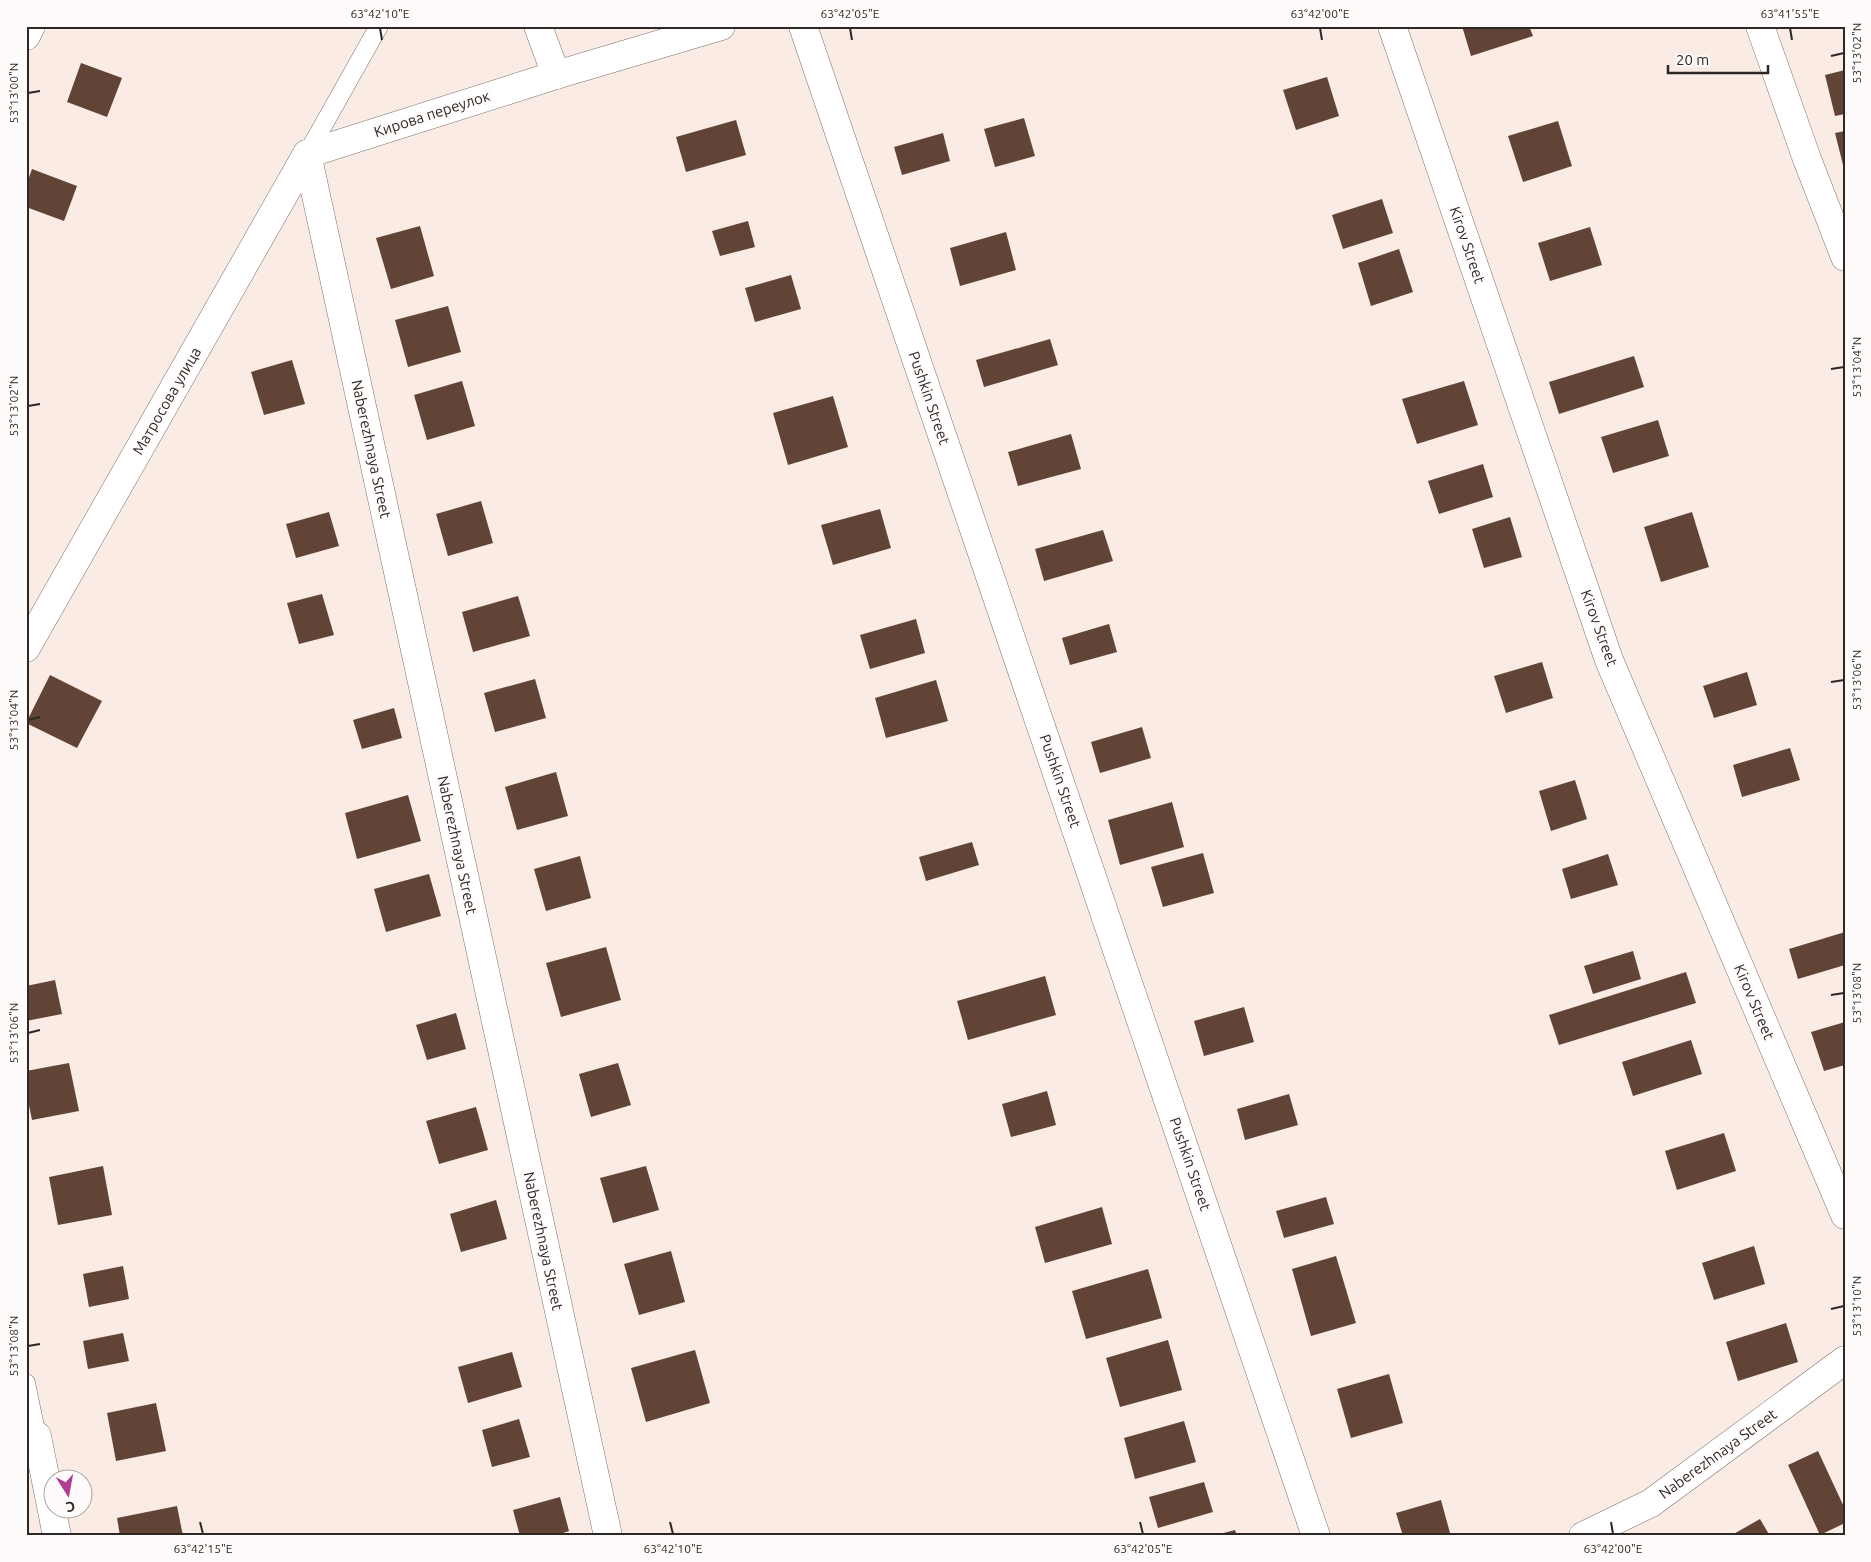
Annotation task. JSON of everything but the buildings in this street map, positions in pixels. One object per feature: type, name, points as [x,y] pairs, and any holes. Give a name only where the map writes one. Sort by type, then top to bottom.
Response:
[{"type":"street","points":[[26,36],[31,26]]},
{"type":"street","points":[[538,26],[556,75]]},
{"type":"street","name":"Кирова переулок","points":[[307,154],[556,75],[721,26]]},
{"type":"street","name":"Pushkin Street","points":[[803,26],[1316,1536]]},
{"type":"street","name":"Kirov Street","points":[[1392,26],[1609,660],[1845,1215]]},
{"type":"street","points":[[1760,26],[1807,160],[1845,257]]},
{"type":"street","name":"Матросова улица","points":[[26,648],[307,154]]},
{"type":"street","name":"Naberezhnaya Street","points":[[307,154],[608,1536]]},
{"type":"street","name":"Naberezhnaya Street","points":[[1584,1536],[1651,1503],[1845,1360]]},
{"type":"street","points":[[32,1434],[57,1536]]},
{"type":"lane","points":[[307,154],[378,26]]},
{"type":"lane","points":[[26,1383],[32,1434]]}]
